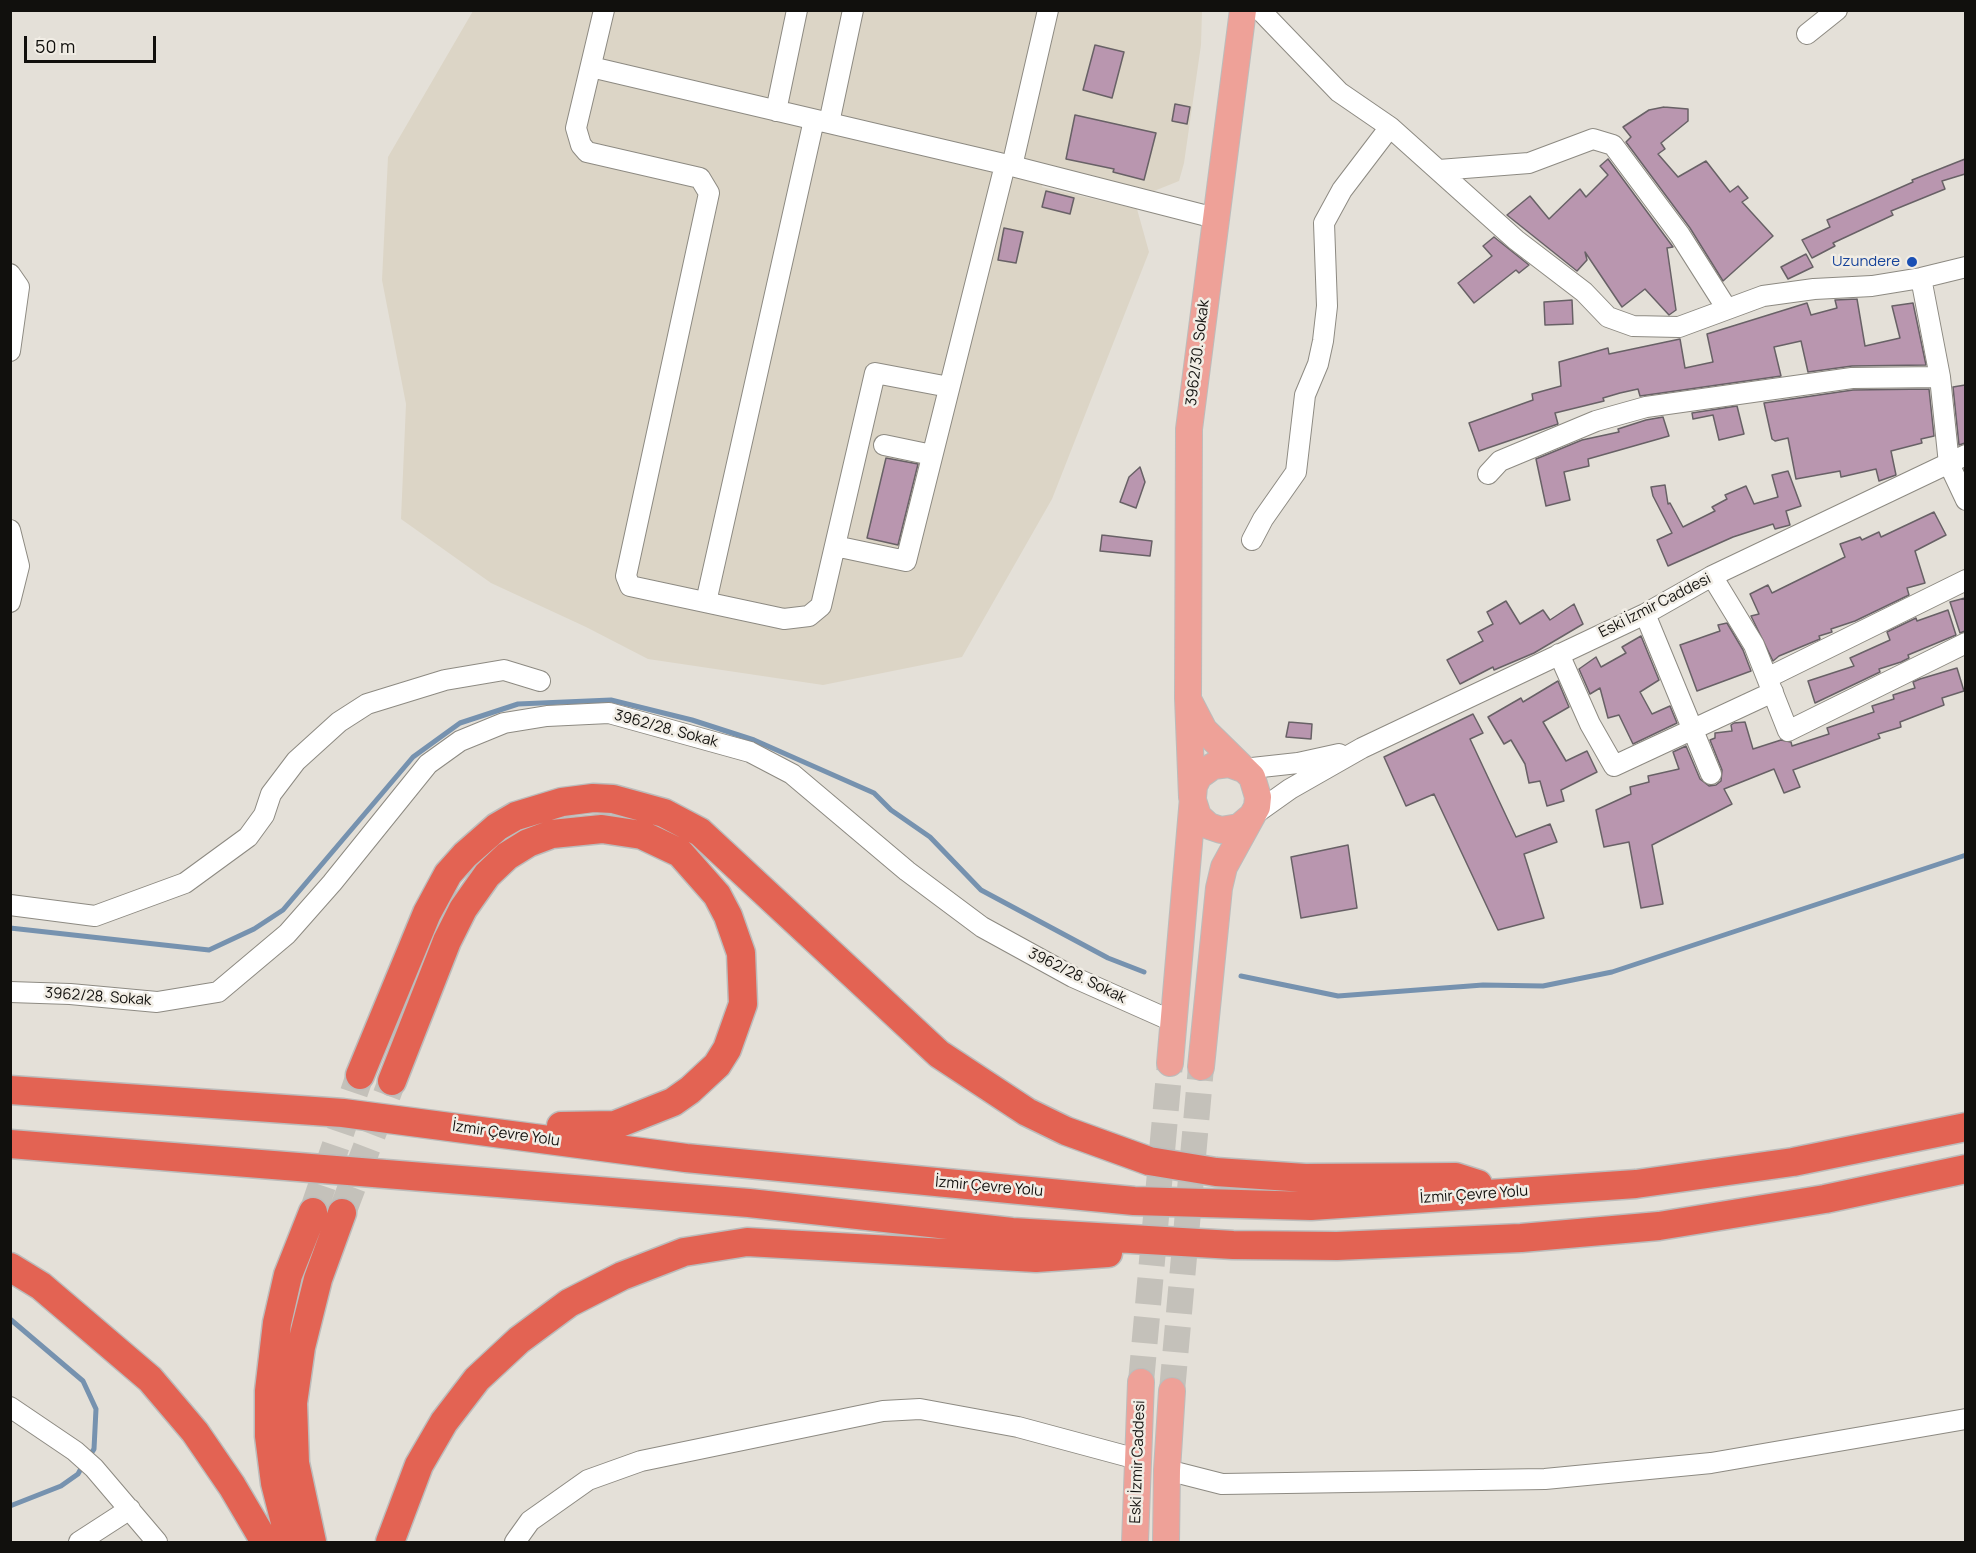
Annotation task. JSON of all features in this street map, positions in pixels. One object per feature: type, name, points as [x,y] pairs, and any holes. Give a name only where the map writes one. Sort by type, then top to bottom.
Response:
[{"type":"highway","points":[[360,1075],[427,914],[448,874],[465,855],[497,827],[516,816],[562,802],[593,798],[613,799],[664,813],[700,832],[939,1054],[1018,1106],[1066,1131],[1130,1155],[1176,1167],[1305,1178],[1456,1177],[1506,1193]]},
{"type":"highway","points":[[343,1113],[595,1127],[632,1120],[673,1102],[717,1065],[727,1049],[743,1004],[741,954],[728,916],[717,895],[680,854],[642,835],[602,829],[552,834],[528,843],[507,856],[487,875],[464,909],[447,942],[392,1081]]},
{"type":"highway","name":"İzmir Çevre Yolu","points":[[10,1090],[343,1113],[686,1158],[1134,1201],[1311,1206],[1659,1181],[1793,1162],[1965,1127]]},
{"type":"highway","points":[[10,1144],[748,1203],[1012,1232],[1233,1245],[1337,1246],[1498,1239],[1659,1226],[1825,1199],[1965,1169]]},
{"type":"highway","points":[[290,1542],[275,1483],[269,1436],[270,1370],[277,1323],[288,1275],[313,1212]]},
{"type":"highway","points":[[312,1542],[295,1463],[293,1402],[301,1347],[318,1279],[342,1213]]},
{"type":"highway","points":[[390,1542],[419,1465],[444,1422],[477,1379],[519,1340],[569,1303],[622,1276],[684,1252],[747,1242],[1036,1258],[1233,1245]]},
{"type":"highway","points":[[10,1267],[49,1293],[150,1379],[195,1432],[232,1486],[265,1542]]},
{"type":"main road","name":"3962/30. Sokak","points":[[1170,1063],[1192,797],[1188,698],[1189,429],[1243,10]]},
{"type":"main road","points":[[1188,698],[1204,730],[1243,769],[1257,787],[1258,797],[1252,816],[1224,867],[1219,888],[1201,1067]]},
{"type":"main road","points":[[1243,769],[1229,764],[1213,766],[1199,776],[1192,797],[1198,816],[1213,828],[1230,830],[1246,822],[1252,816]]},
{"type":"main road","name":"Eski İzmir Caddesi","points":[[1136,1542],[1141,1382]]},
{"type":"main road","name":"Eski İzmir Caddesi","points":[[1166,1542],[1167,1470],[1172,1391]]},
{"type":"street","points":[[604,10],[576,129],[577,137],[587,152],[700,178],[709,193],[626,576],[630,586],[784,619],[809,616],[821,606],[875,373],[949,387]]},
{"type":"street","points":[[776,111],[796,10]]},
{"type":"street","points":[[706,602],[822,122],[853,10]]},
{"type":"street","points":[[835,546],[906,561],[1048,10]]},
{"type":"street","points":[[1260,10],[1339,92],[1390,127],[1516,240],[1584,292],[1608,317],[1633,326],[1679,327],[1763,296],[1921,278],[1965,267]]},
{"type":"street","points":[[1807,34],[1837,10]]},
{"type":"street","points":[[591,67],[1009,166],[1215,218]]},
{"type":"street","points":[[1252,540],[1263,519],[1296,472],[1305,395],[1318,364],[1323,341],[1326,306],[1324,223],[1342,190],[1390,127]]},
{"type":"street","points":[[1439,170],[1529,163],[1593,139],[1613,146],[1680,235],[1727,309]]},
{"type":"street","points":[[10,274],[19,287],[17,320],[10,351]]},
{"type":"street","points":[[1921,278],[1965,500]]},
{"type":"street","points":[[1488,474],[1500,461],[1596,421],[1646,407],[1852,378],[1940,377]]},
{"type":"street","points":[[884,445],[932,455]]},
{"type":"street","name":"Eski İzmir Caddesi","points":[[1252,816],[1290,789],[1362,748],[1644,614],[1712,576],[1957,460]]},
{"type":"street","points":[[10,530],[19,566],[10,602]]},
{"type":"street","points":[[1712,576],[1754,645],[1788,731],[1965,643]]},
{"type":"street","points":[[1559,654],[1590,724],[1614,766],[1692,730],[1770,685],[1965,580]]},
{"type":"street","points":[[1644,614],[1711,774]]},
{"type":"street","points":[[10,905],[95,916],[185,883],[248,837],[264,815],[271,794],[296,761],[339,722],[367,704],[445,680],[504,670],[540,681]]},
{"type":"street","name":"3962/28. Sokak","points":[[10,992],[70,993],[157,1002],[218,992],[287,934],[332,883],[428,764],[460,741],[504,723],[547,716],[609,713],[750,752],[792,774],[907,871],[982,927],[1073,977],[1172,1021]]},
{"type":"street","name":"Eski İzmir Caddesi","points":[[1243,769],[1298,763],[1362,748]]},
{"type":"street","points":[[10,1407],[75,1451],[94,1468],[157,1542]]},
{"type":"street","points":[[515,1542],[531,1521],[588,1480],[641,1461],[883,1411],[920,1409],[1018,1427],[1137,1459]]},
{"type":"street","points":[[1167,1470],[1222,1484],[1545,1479],[1711,1463],[1965,1419]]},
{"type":"street","points":[[79,1542],[130,1509]]},
{"type":"shaded area","points":[[473,11],[1202,11],[1201,45],[1184,163],[1179,181],[1154,191],[1047,167],[1042,187],[1137,209],[1149,252],[1052,499],[962,657],[823,685],[648,659],[491,583],[401,519],[406,404],[382,280],[388,157]]},
{"type":"building","points":[[1095,45],[1124,52],[1112,98],[1083,90]]},
{"type":"building","points":[[1175,104],[1190,107],[1187,124],[1172,121]]},
{"type":"building","points":[[1664,107],[1688,109],[1688,121],[1661,143],[1665,149],[1658,154],[1678,177],[1706,161],[1730,192],[1738,186],[1748,198],[1742,202],[1773,236],[1723,281],[1690,228],[1626,142],[1631,137],[1623,127],[1649,110]]},
{"type":"building","points":[[1075,115],[1156,133],[1144,180],[1113,172],[1114,169],[1066,159]]},
{"type":"building","points":[[1608,159],[1673,247],[1667,248],[1676,310],[1669,315],[1645,289],[1622,307],[1585,252],[1587,260],[1577,271],[1507,215],[1530,196],[1549,219],[1580,189],[1586,197],[1608,175],[1600,166]]},
{"type":"building","points":[[1965,159],[1965,174],[1942,181],[1945,189],[1891,211],[1893,215],[1833,243],[1835,246],[1812,258],[1802,240],[1830,227],[1827,220],[1913,182],[1912,180]]},
{"type":"building","points":[[1046,191],[1074,198],[1070,214],[1042,207]]},
{"type":"building","points":[[1004,228],[1023,232],[1016,263],[998,260]]},
{"type":"building","points":[[1494,237],[1529,265],[1519,273],[1516,270],[1474,303],[1458,283],[1492,256],[1483,246]]},
{"type":"building","points":[[1806,254],[1813,267],[1788,279],[1781,267]]},
{"type":"building","points":[[1857,299],[1865,346],[1900,338],[1892,306],[1913,303],[1926,365],[1852,366],[1808,372],[1801,341],[1774,347],[1781,376],[1640,396],[1638,389],[1620,393],[1603,398],[1604,401],[1555,413],[1558,424],[1479,451],[1469,423],[1533,400],[1532,394],[1561,386],[1559,362],[1608,348],[1609,354],[1680,339],[1685,368],[1713,362],[1707,334],[1807,303],[1811,315],[1837,308],[1835,300]]},
{"type":"building","points":[[1572,300],[1573,324],[1545,325],[1544,302]]},
{"type":"building","points":[[1965,385],[1965,443],[1959,445],[1953,387]]},
{"type":"building","points":[[1929,389],[1934,436],[1921,439],[1922,443],[1891,451],[1896,475],[1879,481],[1876,469],[1841,477],[1840,471],[1796,479],[1788,438],[1775,441],[1772,439],[1764,403],[1853,390]]},
{"type":"building","points":[[1737,406],[1744,434],[1719,440],[1713,415],[1693,419],[1692,413]]},
{"type":"building","points":[[1663,417],[1669,436],[1588,459],[1589,466],[1564,472],[1570,500],[1546,506],[1536,459],[1582,440],[1619,432],[1618,429]]},
{"type":"building","points":[[886,458],[918,464],[898,545],[867,538]]},
{"type":"building","points":[[1140,467],[1145,482],[1136,508],[1120,502],[1129,477]]},
{"type":"building","points":[[1788,471],[1801,506],[1786,511],[1790,525],[1775,529],[1773,524],[1733,537],[1668,566],[1657,540],[1672,533],[1653,496],[1651,487],[1665,485],[1668,504],[1670,503],[1683,527],[1715,511],[1712,507],[1727,499],[1725,495],[1746,486],[1754,504],[1778,497],[1772,475]]},
{"type":"building","points":[[1934,512],[1946,535],[1915,551],[1925,583],[1907,588],[1909,595],[1855,621],[1831,629],[1832,632],[1819,636],[1820,639],[1779,656],[1773,661],[1751,616],[1759,614],[1750,594],[1768,585],[1772,593],[1845,557],[1840,544],[1860,537],[1862,540],[1879,532],[1881,537]]},
{"type":"building","points":[[1102,535],[1152,541],[1150,556],[1100,551]]},
{"type":"building","points":[[1965,598],[1965,631],[1960,633],[1950,602]]},
{"type":"building","points":[[1506,601],[1520,624],[1543,610],[1550,620],[1574,604],[1583,624],[1534,653],[1494,670],[1493,667],[1460,684],[1447,660],[1483,641],[1478,632],[1493,624],[1487,612]]},
{"type":"building","points":[[1948,610],[1956,635],[1908,655],[1909,658],[1879,669],[1880,672],[1815,703],[1808,681],[1854,666],[1850,658],[1890,640],[1887,632],[1916,618],[1917,621]]},
{"type":"building","points":[[1727,623],[1743,650],[1751,671],[1697,691],[1680,645],[1720,631],[1718,625]]},
{"type":"building","points":[[1641,636],[1659,680],[1640,692],[1652,714],[1670,706],[1677,723],[1633,744],[1619,715],[1608,718],[1600,688],[1590,694],[1579,669],[1596,657],[1601,667],[1626,653],[1622,647]]},
{"type":"building","points":[[1957,668],[1964,691],[1942,698],[1944,705],[1900,722],[1901,727],[1878,734],[1880,738],[1793,770],[1800,787],[1784,793],[1774,769],[1724,789],[1732,804],[1652,845],[1663,904],[1641,908],[1629,842],[1604,847],[1596,810],[1631,794],[1630,787],[1649,782],[1648,776],[1679,769],[1673,752],[1686,746],[1700,779],[1709,786],[1716,785],[1721,781],[1722,770],[1710,740],[1715,738],[1715,733],[1732,731],[1731,725],[1734,723],[1745,722],[1753,749],[1781,740],[1791,742],[1792,746],[1829,734],[1827,728],[1874,712],[1872,706],[1894,699],[1893,695],[1915,688],[1913,682]]},
{"type":"building","points":[[1558,681],[1569,707],[1543,722],[1566,761],[1587,751],[1597,772],[1561,790],[1564,801],[1547,806],[1540,781],[1529,783],[1525,764],[1511,740],[1504,744],[1488,717],[1521,698],[1523,702]]},
{"type":"building","points":[[1473,714],[1483,733],[1470,739],[1516,837],[1550,824],[1557,842],[1524,854],[1544,918],[1498,930],[1434,794],[1406,806],[1384,757]]},
{"type":"building","points":[[1289,722],[1312,724],[1311,739],[1286,737]]},
{"type":"building","points":[[1348,845],[1357,908],[1301,918],[1291,857]]},
{"type":"waterway","points":[[10,928],[209,950],[254,929],[283,910],[413,757],[460,723],[518,704],[611,700],[692,720],[754,740],[874,793],[891,810],[930,837],[981,890],[1108,958],[1144,972]]},
{"type":"waterway","points":[[1241,976],[1338,996],[1483,985],[1543,986],[1612,972],[1966,855]]},
{"type":"waterway","points":[[10,1319],[83,1381],[96,1409],[94,1449],[88,1458]]},
{"type":"waterway","points":[[10,1506],[61,1486],[78,1474],[83,1465]]},
{"type":"tunnel","points":[[1141,1382],[1170,1063]]},
{"type":"tunnel","points":[[1172,1391],[1201,1067]]},
{"type":"tunnel","points":[[313,1212],[360,1075]]},
{"type":"tunnel","points":[[342,1213],[392,1081]]},
{"type":"place","name":"Uzundere","points":[[1912,262]]}]
